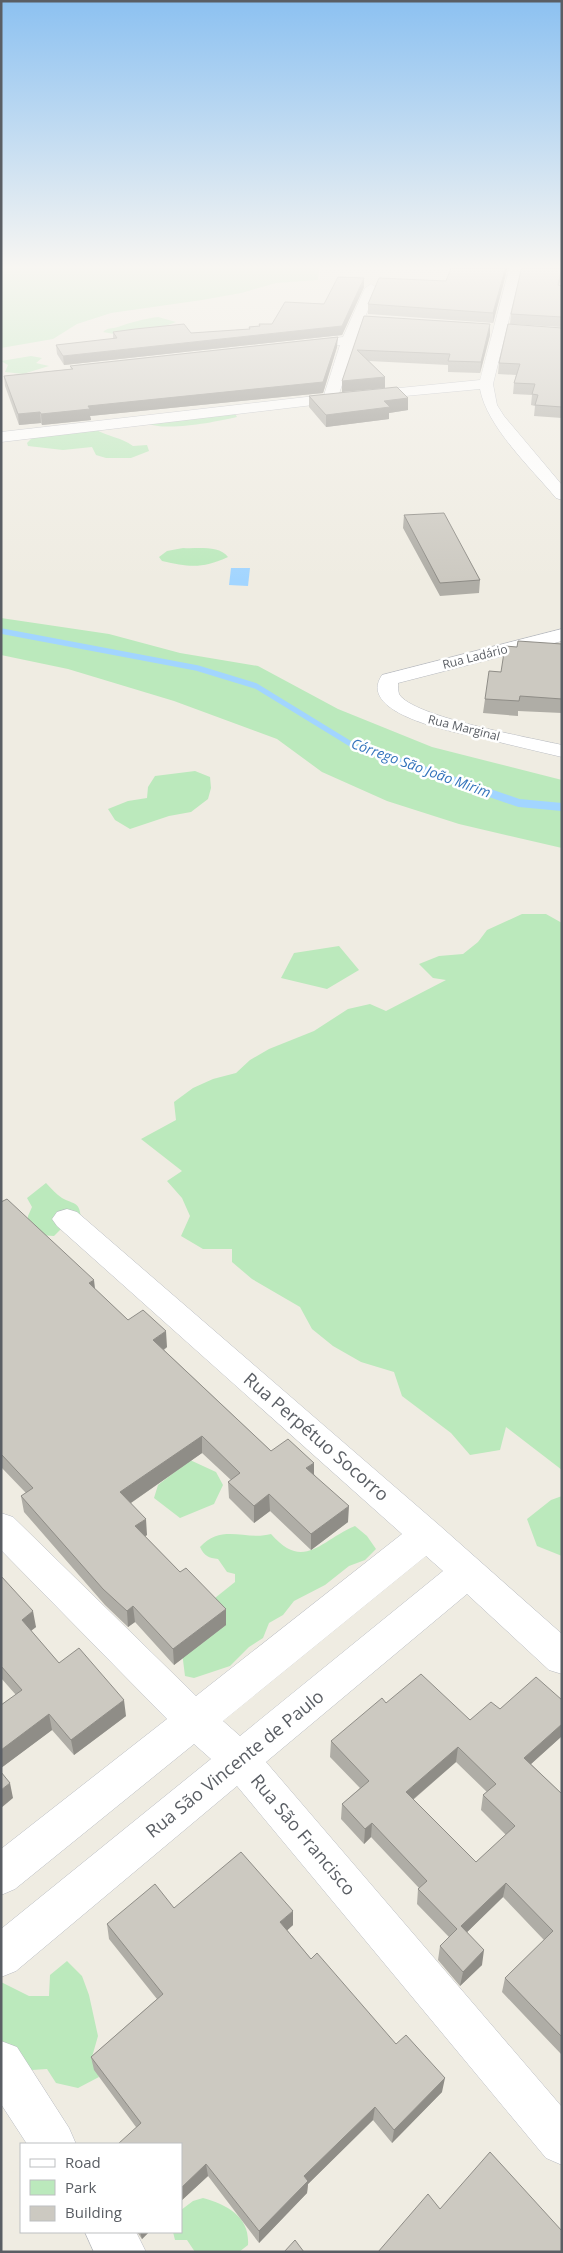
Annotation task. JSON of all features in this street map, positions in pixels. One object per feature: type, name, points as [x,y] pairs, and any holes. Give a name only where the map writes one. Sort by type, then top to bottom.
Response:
[{"type":"street","points":[[330,399],[338,371]]},
{"type":"street","points":[[488,371],[486,384],[490,405],[497,418],[562,495]]},
{"type":"street","points":[[1,437],[330,399],[486,384]]},
{"type":"street","name":"Rua Ladário","points":[[389,679],[562,635]]},
{"type":"street","name":"Rua Marginal","points":[[389,679],[386,687],[389,694],[408,710],[427,719],[562,751]]},
{"type":"street","name":"Rua Perpétuo Socorro","points":[[67,1219],[428,1535],[562,1658]]},
{"type":"street","name":"Rua São Francisco","points":[[1,1527],[195,1721],[240,1760],[562,2142]]},
{"type":"street","points":[[1,1875],[428,1535]]},
{"type":"street","name":"Rua São Vincente de Paulo","points":[[1,1956],[468,1572]]},
{"type":"street","points":[[1,2063],[52,2143]]},
{"type":"street","points":[[110,2233],[122,2252]]},
{"type":"green space","points":[[5,371],[32,371],[23,374]]},
{"type":"green space","points":[[234,412],[237,417],[191,425],[166,427],[146,423]]},
{"type":"green space","points":[[95,429],[133,446],[147,445],[149,451],[131,458],[106,458],[96,455],[92,447],[63,450],[28,446],[27,443],[35,435]]},
{"type":"green space","points":[[183,548],[214,549],[228,557],[211,564],[195,566],[162,561],[159,557],[167,551]]},
{"type":"green space","points":[[1,618],[109,634],[180,653],[258,666],[338,709],[432,747],[562,780],[562,848],[459,824],[387,801],[322,772],[277,739],[174,701],[68,669],[1,655]]},
{"type":"green space","points":[[195,771],[210,777],[211,788],[208,799],[191,812],[169,816],[130,829],[115,820],[108,809],[128,801],[147,798],[148,787],[155,776]]},
{"type":"green space","points":[[522,914],[546,914],[562,923],[562,1470],[506,1427],[500,1450],[470,1455],[451,1433],[402,1396],[394,1372],[361,1362],[333,1346],[312,1329],[300,1307],[252,1279],[232,1262],[232,1249],[203,1249],[181,1236],[190,1216],[182,1198],[167,1181],[182,1171],[141,1139],[176,1120],[174,1102],[193,1088],[213,1079],[236,1073],[250,1060],[269,1049],[314,1031],[348,1009],[370,1004],[386,1011],[446,980],[433,978],[419,964],[439,956],[463,954],[478,942],[487,930]]},
{"type":"green space","points":[[339,946],[359,970],[327,989],[281,978],[294,953]]},
{"type":"green space","points":[[46,1183],[62,1198],[76,1204],[81,1220],[62,1228],[54,1236],[39,1235],[28,1228],[28,1216],[32,1207],[27,1198]]},
{"type":"green space","points":[[190,1460],[216,1472],[223,1485],[214,1504],[180,1518],[154,1498],[158,1485]]},
{"type":"green space","points":[[562,1496],[562,1556],[537,1546],[527,1519],[551,1500]]},
{"type":"green space","points":[[355,1526],[367,1536],[376,1549],[365,1560],[349,1566],[325,1585],[294,1601],[283,1615],[269,1623],[263,1638],[249,1647],[230,1666],[194,1678],[185,1676],[182,1652],[215,1598],[235,1582],[235,1574],[227,1572],[218,1559],[207,1556],[200,1547],[208,1540],[226,1534],[262,1536],[271,1534],[293,1551],[303,1552],[313,1550]]},
{"type":"green space","points":[[67,1961],[82,1976],[89,1995],[98,2036],[92,2057],[99,2077],[78,2088],[56,2083],[47,2069],[1,2072],[1,1982],[29,1996],[49,1996],[50,1975]]},
{"type":"green space","points":[[203,2198],[221,2204],[236,2214],[245,2227],[248,2235],[248,2245],[239,2252],[195,2252],[187,2240],[175,2240],[173,2233],[182,2233],[182,2209],[193,2201]]},
{"type":"water","points":[[231,568],[250,568],[248,586],[229,585]]},
{"type":"building","points":[[52,371],[327,371],[323,382],[88,406],[90,409],[41,414],[40,412],[18,414],[4,376]]},
{"type":"building","points":[[345,371],[379,371],[385,377],[342,381]]},
{"type":"building","points":[[518,371],[562,371],[562,407],[535,405],[538,395],[532,394],[535,384],[514,383]]},
{"type":"building","points":[[397,387],[408,398],[384,401],[390,407],[326,415],[309,396]]},
{"type":"building","points":[[444,513],[480,580],[440,583],[404,515]]},
{"type":"building","points":[[518,641],[562,644],[562,699],[520,696],[519,701],[485,699],[489,671],[501,672],[505,646],[517,647]]},
{"type":"building","points":[[7,1199],[94,1280],[89,1283],[128,1320],[143,1310],[166,1331],[153,1340],[271,1451],[288,1439],[314,1463],[306,1468],[349,1506],[311,1534],[269,1494],[254,1506],[228,1482],[240,1473],[202,1436],[120,1492],[146,1519],[135,1526],[180,1572],[186,1568],[226,1609],[173,1649],[133,1606],[127,1611],[103,1589],[21,1496],[33,1488],[1,1454],[1,1202]]},
{"type":"building","points":[[1,1576],[33,1611],[22,1620],[59,1663],[79,1648],[124,1700],[71,1740],[49,1714],[1,1750],[1,1705],[22,1690],[1,1666]]},
{"type":"building","points":[[421,1674],[470,1720],[491,1702],[500,1709],[536,1677],[562,1700],[562,1724],[524,1758],[562,1794],[562,2037],[505,1978],[553,1931],[506,1883],[461,1926],[484,1950],[463,1972],[440,1946],[457,1929],[418,1889],[427,1881],[372,1823],[365,1829],[342,1804],[369,1781],[331,1741],[382,1698],[386,1703]],"holes":[[[458,1747],[496,1784],[483,1795],[515,1826],[476,1862],[406,1792]]]},
{"type":"building","points":[[1,1772],[10,1783],[1,1790]]},
{"type":"building","points":[[241,1852],[293,1911],[280,1922],[311,1959],[317,1953],[396,2044],[406,2035],[445,2078],[394,2130],[375,2107],[304,2176],[308,2181],[259,2231],[206,2164],[182,2187],[182,2143],[119,2143],[141,2123],[91,2057],[163,1994],[107,1924],[155,1884],[174,1908]]},
{"type":"building","points":[[490,2152],[562,2231],[562,2252],[378,2252],[428,2194],[440,2209]]},
{"type":"building","points":[[295,2240],[304,2252],[284,2252]]},
{"type":"waterway","name":"Córrego São João Mirim","points":[[1,631],[197,668],[256,686],[354,746],[404,763]]},
{"type":"waterway","name":"Córrego São João Mirim","points":[[400,762],[519,803],[562,807]]}]
